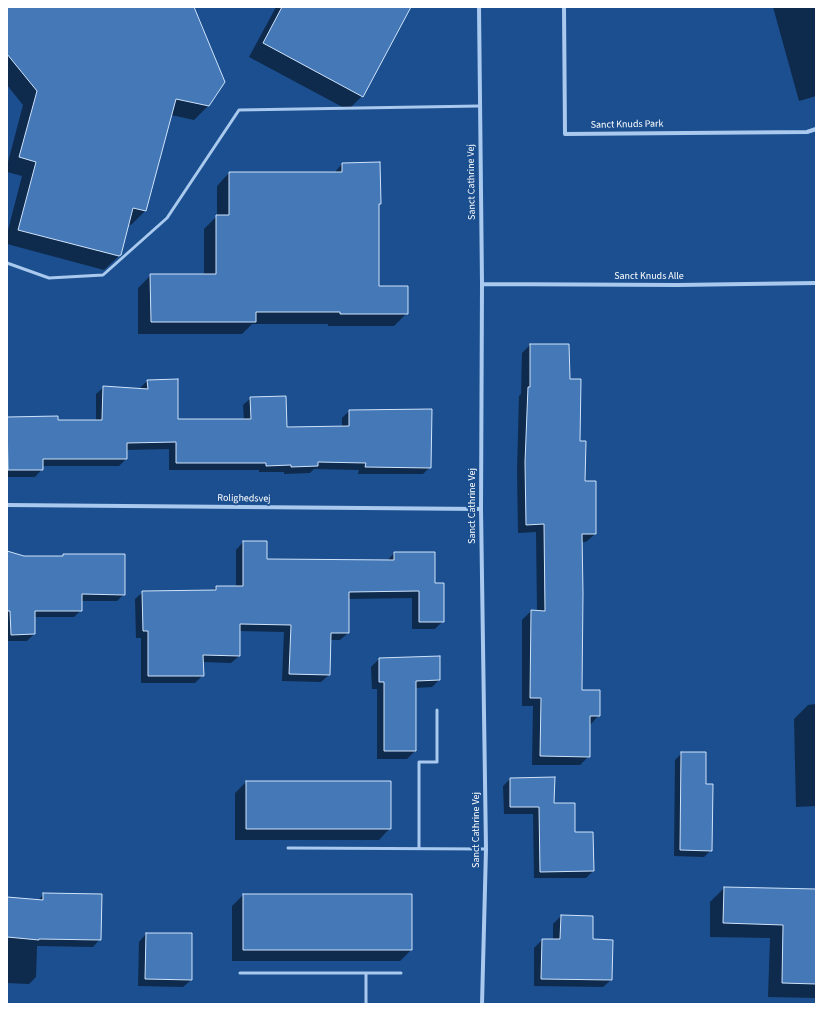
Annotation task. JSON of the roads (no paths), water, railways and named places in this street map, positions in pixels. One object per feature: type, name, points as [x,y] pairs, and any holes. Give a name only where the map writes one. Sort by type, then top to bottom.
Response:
[{"type":"street","name":"Sanct Cathrine Vej","points":[[479,7],[482,284],[480,509],[486,849],[482,1004]]},
{"type":"street","name":"Sanct Knuds Park","points":[[564,7],[565,134],[807,132],[816,129]]},
{"type":"street","name":"Sanct Knuds Alle","points":[[482,284],[677,285],[816,283]]},
{"type":"street","name":"Rolighedsvej","points":[[7,505],[480,509]]},
{"type":"lane","points":[[7,263],[49,278],[103,275],[167,218],[239,110],[479,106]]},
{"type":"lane","points":[[419,848],[419,762],[437,762],[437,710]]},
{"type":"lane","points":[[288,848],[486,849]]},
{"type":"lane","points":[[240,973],[401,973]]},
{"type":"lane","points":[[366,973],[366,1004]]}]
